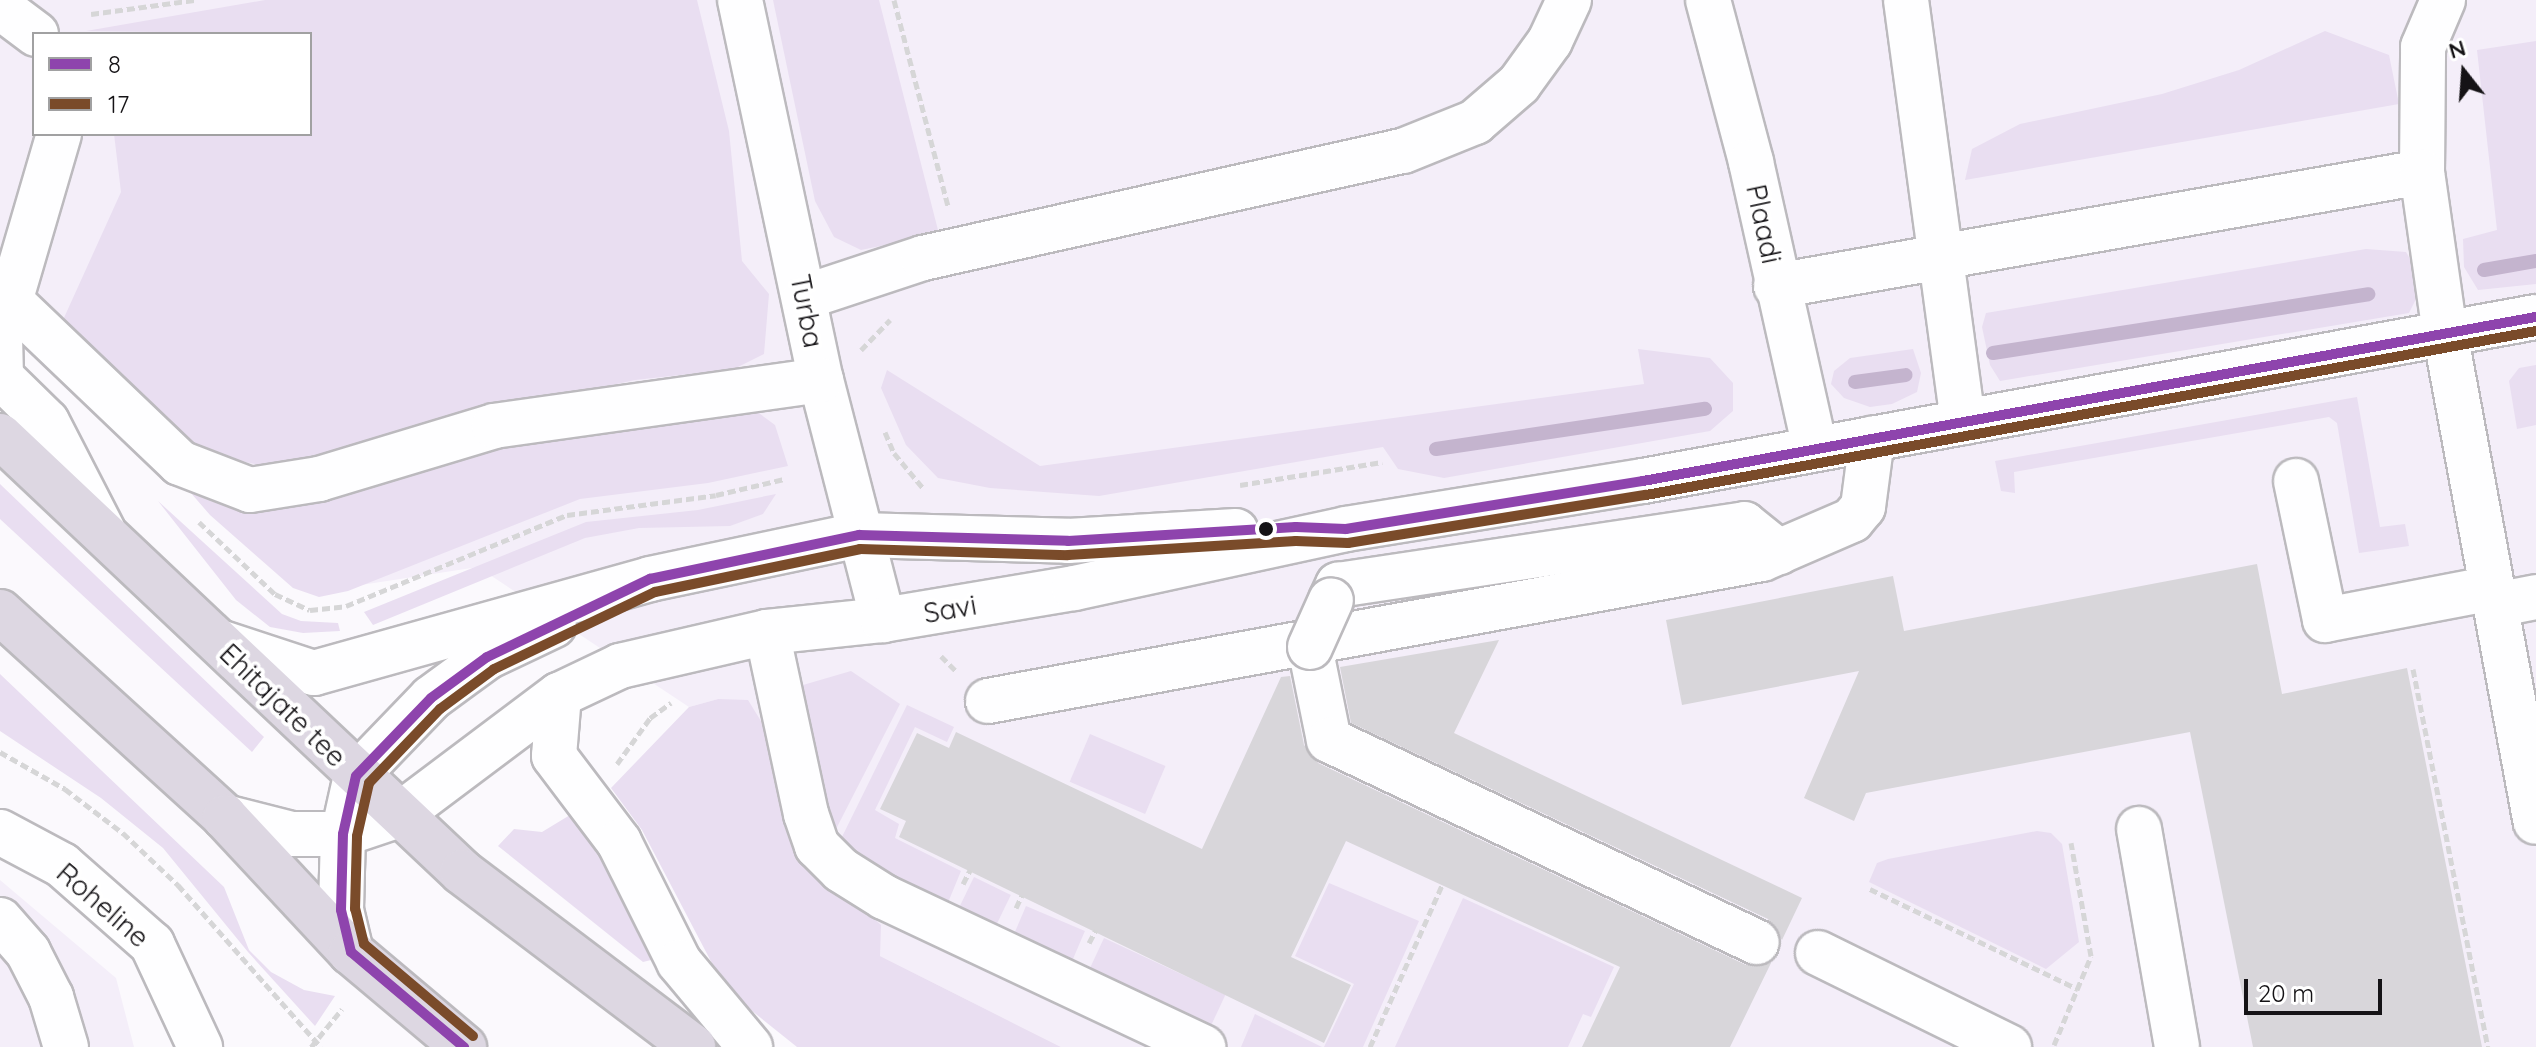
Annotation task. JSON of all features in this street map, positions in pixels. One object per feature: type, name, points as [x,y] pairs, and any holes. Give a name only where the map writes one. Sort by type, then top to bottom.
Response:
[{"type":"highway","name":"Ehitajate tee","points":[[0,436],[356,776],[462,872],[693,1047]]},
{"type":"highway","points":[[0,612],[225,817],[351,952],[464,1047]]},
{"type":"street","name":"Turba","points":[[740,0],[805,297],[838,368],[859,535],[883,620]]},
{"type":"street","points":[[805,297],[958,249],[1403,151],[1475,122],[1519,84],[1550,41],[1569,0]]},
{"type":"street","name":"Plaadi","points":[[1708,0],[1751,162],[1776,286],[1815,449]]},
{"type":"street","points":[[1906,0],[1920,133],[1941,257],[1963,422]]},
{"type":"street","points":[[2443,0],[2423,47],[2422,172],[2445,333],[2508,597],[2536,822]]},
{"type":"street","points":[[0,7],[33,32]]},
{"type":"street","points":[[58,136],[4,296],[0,336],[1,377],[47,422],[104,533]]},
{"type":"street","points":[[1776,286],[2422,172]]},
{"type":"street","points":[[4,296],[180,463],[250,490],[319,479],[494,426],[838,368]]},
{"type":"street","name":"Savi","points":[[225,817],[291,834],[343,834],[399,815],[559,695],[620,666],[767,632],[883,620],[1074,588],[1346,529],[1872,439],[2536,317]]},
{"type":"street","points":[[988,701],[1762,559],[1852,520],[1863,507],[1872,439]]},
{"type":"street","points":[[2296,481],[2325,620],[2508,597]]},
{"type":"street","points":[[1757,942],[1329,740],[1310,647],[1338,585],[1744,524],[1779,552]]},
{"type":"street","name":"Savi","points":[[650,579],[859,535],[1068,541],[1296,527],[1346,529]]},
{"type":"street","points":[[219,642],[314,673],[650,579]]},
{"type":"street","points":[[351,952],[341,910],[343,834],[356,776],[431,698],[487,657],[650,579]]},
{"type":"street","points":[[767,632],[806,814],[817,846],[841,870],[884,897],[1203,1047]]},
{"type":"street","points":[[559,695],[554,756],[619,842],[679,962],[750,1047]]},
{"type":"street","points":[[2139,829],[2177,1047]]},
{"type":"street","name":"Roheline","points":[[0,832],[62,865],[152,944],[200,1047]]},
{"type":"street","points":[[0,920],[28,952],[51,997],[66,1047]]},
{"type":"street","points":[[1818,953],[2009,1047]]},
{"type":"path","points":[[91,14],[194,0]]},
{"type":"path","points":[[894,0],[958,249]]},
{"type":"path","points":[[838,368],[896,313]]},
{"type":"path","points":[[883,425],[894,453],[917,486],[930,491]]},
{"type":"path","points":[[1227,487],[1382,462]]},
{"type":"path","points":[[2413,669],[2488,1047]]},
{"type":"path","points":[[0,752],[65,789],[123,833],[178,885],[313,1045],[321,1047]]},
{"type":"path","points":[[2054,1047],[2091,956],[2071,843]]},
{"type":"path","points":[[1370,1047],[1442,885]]},
{"type":"path","points":[[1870,889],[2078,989]]},
{"type":"path","points":[[313,1045],[342,1009]]},
{"type":"shaded area","points":[[0,0],[2536,0],[2536,1047],[1061,1047],[880,956],[799,852],[718,699],[689,707],[478,567],[348,587],[207,448],[41,298],[27,331],[0,307]]},
{"type":"shaded area","points":[[265,0],[697,0],[729,131],[742,261],[769,294],[764,354],[734,369],[635,380],[476,415],[287,471],[195,451],[58,331],[121,192],[114,136],[312,136],[312,32],[86,31]]},
{"type":"shaded area","points":[[773,0],[879,0],[939,234],[861,250],[834,237],[815,201]]},
{"type":"shaded area","points":[[2325,31],[2389,55],[2399,104],[1965,180],[1972,149],[2020,124],[2162,94],[2239,70]]},
{"type":"shaded area","points":[[2536,41],[2536,284],[2478,290],[2464,267],[2463,239],[2497,230],[2477,50]]},
{"type":"shaded area","points":[[2366,249],[2406,252],[2420,276],[2420,291],[2409,313],[2000,381],[1990,365],[1982,327],[1986,313]]},
{"type":"shaded area","points":[[1638,349],[1710,358],[1733,383],[1733,411],[1710,431],[1444,478],[1398,469],[1383,447],[1099,496],[990,488],[938,478],[906,445],[881,388],[887,370],[1040,466],[1644,384]]},
{"type":"shaded area","points":[[1913,349],[1921,373],[1917,392],[1892,404],[1870,407],[1844,398],[1831,384],[1834,371],[1850,358]]},
{"type":"shaded area","points":[[2536,365],[2536,425],[2517,429],[2509,381],[2519,368]]},
{"type":"shaded area","points":[[2357,397],[2380,527],[2405,524],[2409,546],[2359,553],[2337,423],[2329,417],[2014,472],[2015,493],[2001,491],[1995,461]]},
{"type":"shaded area","points":[[752,408],[775,425],[788,466],[708,483],[580,499],[348,591],[319,597],[293,588],[210,515],[184,485]]},
{"type":"shaded area","points":[[0,484],[264,737],[252,752],[0,519]]},
{"type":"shaded area","points":[[776,494],[763,514],[730,526],[639,528],[585,538],[373,625],[364,612],[586,522],[698,510]]},
{"type":"shaded area","points":[[158,501],[282,614],[301,621],[338,623],[340,631],[303,633],[270,627],[236,600]]},
{"type":"shaded area","points":[[851,671],[900,704],[834,833],[821,793],[803,685]]},
{"type":"shaded area","points":[[0,674],[224,887],[249,950],[271,972],[304,990],[335,996],[315,1026],[248,952],[163,848],[101,798],[0,731]]},
{"type":"shaded area","points":[[718,699],[748,700],[767,731],[799,852],[881,925],[880,956],[1061,1047],[797,1047],[726,990],[642,830],[611,788],[689,707]]},
{"type":"shaded area","points":[[907,705],[954,727],[947,742],[915,727],[875,810],[899,824],[895,838],[961,871],[947,905],[858,864],[839,843]]},
{"type":"shaded area","points":[[1090,734],[1165,766],[1145,814],[1070,782]]},
{"type":"shaded area","points":[[570,815],[621,879],[651,960],[643,962],[498,846],[514,829],[542,832]]},
{"type":"shaded area","points":[[2037,831],[2051,833],[2062,844],[2079,942],[2046,969],[1869,882],[1877,863],[1888,859]]},
{"type":"shaded area","points":[[974,877],[1011,895],[994,929],[957,911]]},
{"type":"shaded area","points":[[0,880],[116,978],[134,1047],[0,1047]]},
{"type":"shaded area","points":[[1329,883],[1419,921],[1363,1047],[1324,1047],[1354,984],[1295,956]]},
{"type":"shaded area","points":[[1463,898],[1614,967],[1591,1017],[1583,1014],[1568,1047],[1395,1047]]},
{"type":"shaded area","points":[[1026,906],[1085,931],[1072,962],[1013,937]]},
{"type":"shaded area","points":[[1104,938],[1225,995],[1209,1029],[1088,972]]},
{"type":"shaded area","points":[[1255,1014],[1322,1047],[1241,1047]]},
{"type":"building","points":[[2257,564],[2282,694],[2407,668],[2482,1047],[2253,1047],[2190,732],[1866,793],[1854,821],[1804,798],[1859,671],[1682,705],[1666,620],[1893,576],[1904,631]]},
{"type":"building","points":[[1499,640],[1454,733],[1802,898],[1782,940],[1768,919],[1351,723],[1340,667]]},
{"type":"building","points":[[1290,676],[1304,745],[1318,763],[1746,965],[1771,963],[1730,1047],[1582,1047],[1620,967],[1346,841],[1291,957],[1351,985],[1324,1043],[899,837],[906,821],[880,809],[917,733],[949,748],[956,732],[1202,849],[1281,677]]},
{"type":"waterway","points":[[2484,270],[2536,261]]},
{"type":"waterway","points":[[1993,353],[2368,294]]},
{"type":"waterway","points":[[1855,382],[1906,375]]},
{"type":"waterway","points":[[1436,449],[1705,409]]},
{"type":"transit line","name":"8","points":[[351,952],[341,910],[343,834],[356,776],[431,698],[487,657],[650,579],[859,535],[1068,541],[1296,527],[1346,529],[1643,481],[2536,317]]},
{"type":"transit line","name":"17","points":[[473,1036],[364,944],[355,909],[357,836],[369,783],[440,709],[494,669],[655,592],[860,549],[1068,555],[1296,541],[1348,543],[1646,495],[2536,331]]},
{"type":"transit line","name":"8","points":[[351,952],[464,1047]]}]
